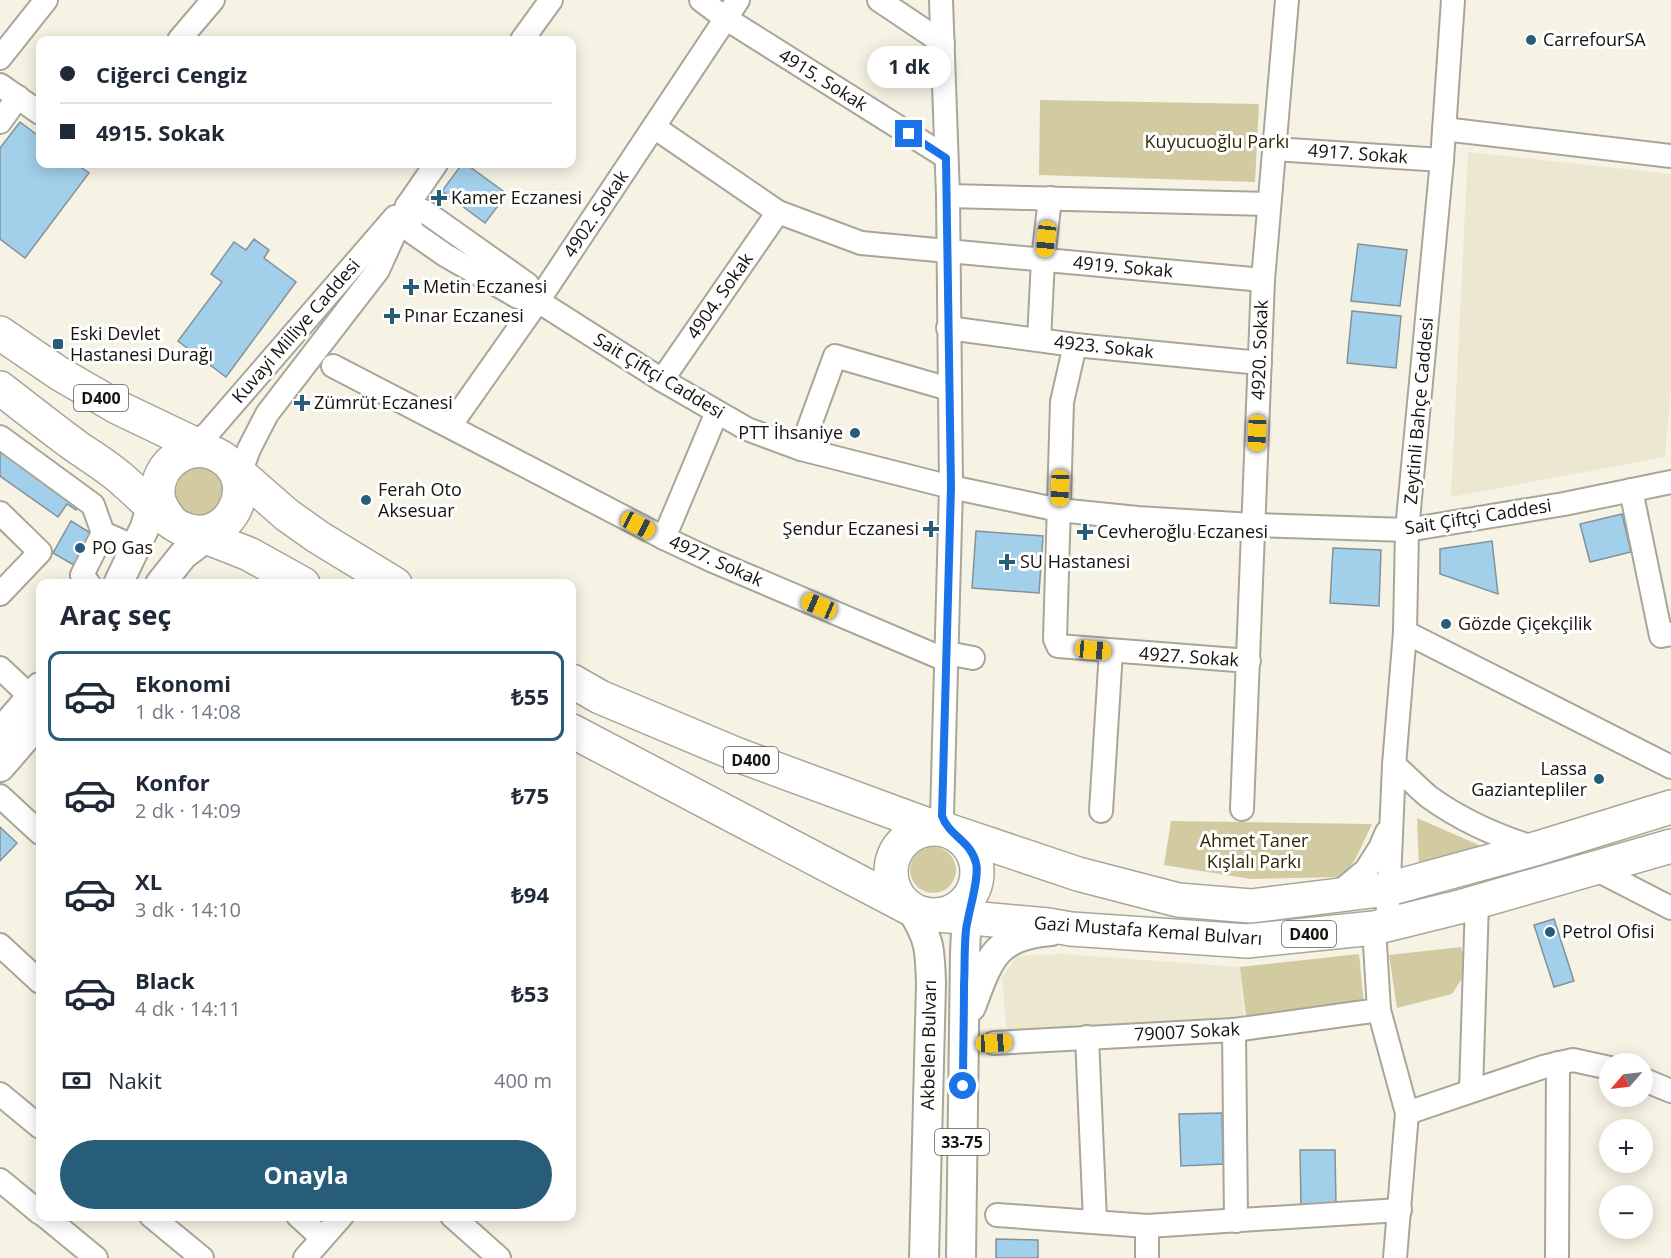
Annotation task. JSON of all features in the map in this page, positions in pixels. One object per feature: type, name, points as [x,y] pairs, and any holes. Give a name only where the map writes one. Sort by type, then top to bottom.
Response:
[{"type":"highway","name":"D400","points":[[0,333],[60,374],[216,461],[310,531],[387,579]]},
{"type":"highway","name":"D400","points":[[0,388],[77,447],[183,517],[294,579]]},
{"type":"highway","points":[[172,460],[216,461],[240,492],[237,506],[230,518],[183,517],[163,471],[172,460]]},
{"type":"highway","name":"Gazi Mustafa Kemal Bulvarı","points":[[576,683],[600,697],[738,755],[943,830],[1078,874],[1178,900],[1251,906],[1388,889],[1538,848],[1671,807]]},
{"type":"highway","name":"Gazi Mustafa Kemal Bulvarı","points":[[576,733],[789,843],[807,855],[947,909],[1071,929],[1247,941],[1380,927],[1477,902],[1671,846]]},
{"type":"highway","points":[[921,830],[943,830],[963,839],[972,850],[977,864],[977,879],[947,909],[900,899],[893,887],[890,873],[892,859],[898,847],[908,837],[921,830]]},
{"type":"main road","points":[[120,579],[145,527],[183,517],[183,555],[164,579]]},
{"type":"main road","points":[[0,734],[36,704]]},
{"type":"main road","points":[[0,767],[36,705]]},
{"type":"main road","name":"Akbelen Bulvarı","points":[[924,1258],[931,995],[930,949],[922,927],[947,909],[966,942],[961,1258]]},
{"type":"main road","points":[[963,1026],[991,958],[1010,940],[1035,932],[1071,929]]},
{"type":"street","points":[[0,58],[46,0]]},
{"type":"street","points":[[182,36],[213,0]]},
{"type":"street","points":[[525,36],[551,0]]},
{"type":"street","name":"4915. Sokak","points":[[701,0],[725,18],[946,158]]},
{"type":"street","name":"4902. Sokak","points":[[450,426],[538,301],[738,0]]},
{"type":"street","points":[[879,0],[943,43]]},
{"type":"street","points":[[941,0],[948,196],[951,487],[943,830]]},
{"type":"street","name":"4920. Sokak","points":[[1242,809],[1263,280],[1287,0]]},
{"type":"street","name":"Zeytinli Bahçe Caddesi","points":[[1391,823],[1405,632],[1407,530],[1442,160],[1453,0]]},
{"type":"street","points":[[0,122],[9,91],[36,110]]},
{"type":"street","name":"4919. Sokak","points":[[654,127],[778,212],[861,243],[1263,280]]},
{"type":"street","points":[[1444,129],[1671,156]]},
{"type":"street","name":"4917. Sokak","points":[[1274,148],[1442,160]]},
{"type":"street","name":"Kuvayi Milliye Caddesi","points":[[407,206],[392,220],[208,433],[216,461],[249,449],[267,414],[378,270],[407,206],[433,168]]},
{"type":"street","points":[[948,196],[1269,204]]},
{"type":"street","points":[[1039,340],[1050,198]]},
{"type":"street","name":"Sait Çiftçi Caddesi","points":[[407,206],[412,232],[445,255],[518,297],[538,301],[662,380],[747,429],[801,449],[951,487],[1059,510],[1137,518],[1253,525],[1407,530],[1564,504],[1671,482]]},
{"type":"street","name":"4904. Sokak","points":[[662,380],[778,212]]},
{"type":"street","name":"4923. Sokak","points":[[948,328],[1076,345],[1260,363]]},
{"type":"street","points":[[1059,510],[1062,402],[1076,345]]},
{"type":"street","points":[[801,449],[835,356],[949,389]]},
{"type":"street","name":"4927. Sokak","points":[[333,366],[664,538],[713,561],[946,657],[973,658]]},
{"type":"street","points":[[664,538],[717,412]]},
{"type":"street","points":[[0,437],[93,505],[103,533],[82,575],[85,579]]},
{"type":"street","points":[[41,467],[77,447]]},
{"type":"street","points":[[1631,490],[1661,636],[1671,634]]},
{"type":"street","name":"4927. Sokak","points":[[1059,510],[1055,639],[1058,646],[1249,661]]},
{"type":"street","points":[[0,513],[40,552],[0,594]]},
{"type":"street","points":[[103,533],[135,547]]},
{"type":"street","points":[[1405,632],[1671,767]]},
{"type":"street","points":[[1101,811],[1111,651]]},
{"type":"street","points":[[0,668],[36,700]]},
{"type":"street","points":[[1394,765],[1429,796],[1467,820],[1513,841],[1538,848]]},
{"type":"street","points":[[0,796],[36,829]]},
{"type":"street","points":[[1391,823],[1401,839],[1402,870],[1388,889],[1380,927],[1379,1010],[1407,1113],[1395,1258]]},
{"type":"street","points":[[1335,896],[1366,870],[1380,848],[1391,823]]},
{"type":"street","points":[[1595,869],[1671,908]]},
{"type":"street","points":[[1471,1091],[1477,902]]},
{"type":"street","points":[[0,945],[36,978]]},
{"type":"street","name":"79007 Sokak","points":[[994,1043],[1234,1030],[1379,1010]]},
{"type":"street","points":[[1234,1030],[1236,1221]]},
{"type":"street","points":[[1087,1037],[1095,1221]]},
{"type":"street","points":[[1407,1113],[1558,1063],[1573,1060],[1599,1066]]},
{"type":"street","points":[[1557,1258],[1558,1063]]},
{"type":"street","points":[[1653,1084],[1671,1091]]},
{"type":"street","points":[[0,1094],[36,1124]]},
{"type":"street","points":[[0,1180],[36,1210]]},
{"type":"street","points":[[997,1215],[1147,1226],[1400,1210]]},
{"type":"street","points":[[51,1221],[96,1258]]},
{"type":"street","points":[[157,1221],[202,1258]]},
{"type":"street","points":[[300,1221],[315,1251],[338,1221]]},
{"type":"street","points":[[458,1221],[499,1258]]},
{"type":"street","points":[[1147,1226],[1147,1258]]},
{"type":"shaded area","points":[[1468,152],[1671,174],[1671,387],[1665,457],[1451,497]]},
{"type":"shaded area","points":[[1063,954],[1240,967],[1244,1020],[1007,1033],[1002,978],[1016,956]]},
{"type":"green space","name":"Kuyucuoğlu Parkı","points":[[1040,100],[1259,104],[1255,182],[1039,175]]},
{"type":"green space","points":[[199,466],[217,473],[224,491],[217,509],[199,516],[181,509],[174,491],[181,473]]},
{"type":"green space","points":[[1417,818],[1488,849],[1419,867]]},
{"type":"green space","name":"Ahmet Taner Kışlalı Parkı","points":[[1171,821],[1372,824],[1355,860],[1342,877],[1251,879],[1164,865]]},
{"type":"green space","points":[[933,847],[949,854],[956,870],[949,886],[933,893],[917,886],[910,870],[917,854]]},
{"type":"green space","points":[[1461,947],[1467,971],[1452,994],[1397,1008],[1389,955]]},
{"type":"green space","points":[[1359,954],[1364,1004],[1246,1017],[1240,967]]},
{"type":"building","points":[[20,122],[36,134],[36,168],[82,168],[89,173],[25,258],[0,239],[0,148]]},
{"type":"building","points":[[459,168],[471,168],[507,194],[485,223],[442,191]]},
{"type":"building","points":[[254,239],[269,250],[264,258],[296,282],[226,377],[178,341],[222,282],[211,274],[234,242],[246,250]]},
{"type":"building","points":[[1358,244],[1407,250],[1400,306],[1351,301]]},
{"type":"building","points":[[1352,311],[1401,316],[1396,368],[1347,363]]},
{"type":"building","points":[[0,430],[87,492],[76,510],[67,504],[58,517],[0,476]]},
{"type":"building","points":[[1622,514],[1631,552],[1590,562],[1580,524]]},
{"type":"building","name":"PO Gas","points":[[71,521],[107,543],[91,575],[53,553]]},
{"type":"building","name":"SU Hastanesi","points":[[976,531],[1043,536],[1039,593],[972,588]]},
{"type":"building","points":[[1492,541],[1498,594],[1440,574],[1440,549]]},
{"type":"building","points":[[1333,548],[1381,550],[1379,606],[1330,603]]},
{"type":"building","points":[[0,827],[17,843],[0,861]]},
{"type":"building","points":[[1554,919],[1574,981],[1554,987],[1534,925]]},
{"type":"building","points":[[1222,1113],[1223,1164],[1181,1166],[1179,1114]]},
{"type":"building","points":[[1300,1150],[1335,1150],[1336,1205],[1301,1206]]},
{"type":"building","points":[[996,1239],[1038,1240],[1038,1258],[996,1258]]},
{"type":"place","name":"CarrefourSA","points":[[1531,40]]},
{"type":"place","name":"Kamer Eczanesi","points":[[439,198]]},
{"type":"place","name":"Metin Eczanesi","points":[[411,287]]},
{"type":"place","name":"Pınar Eczanesi","points":[[392,316]]},
{"type":"place","name":"Eski Devlet Hastanesi Durağı","points":[[58,344]]},
{"type":"place","name":"Zümrüt Eczanesi","points":[[302,403]]},
{"type":"place","name":"PTT İhsaniye","points":[[855,433]]},
{"type":"place","name":"Ferah Oto Aksesuar","points":[[366,500]]},
{"type":"place","name":"Şendur Eczanesi","points":[[931,529]]},
{"type":"place","name":"Cevheroğlu Eczanesi","points":[[1085,532]]},
{"type":"place","name":"PO Gas","points":[[80,548]]},
{"type":"place","name":"SU Hastanesi","points":[[1007,562]]},
{"type":"place","name":"Gözde Çiçekçilik","points":[[1446,624]]},
{"type":"place","name":"Lassa Gaziantepliler","points":[[1599,779]]},
{"type":"place","name":"Petrol Ofisi","points":[[1550,932]]},
{"type":"route","points":[[909,134],[946,158],[951,487],[942,816],[950,831],[963,839],[972,850],[977,864],[977,879],[972,893],[966,931],[963,1086]]}]
